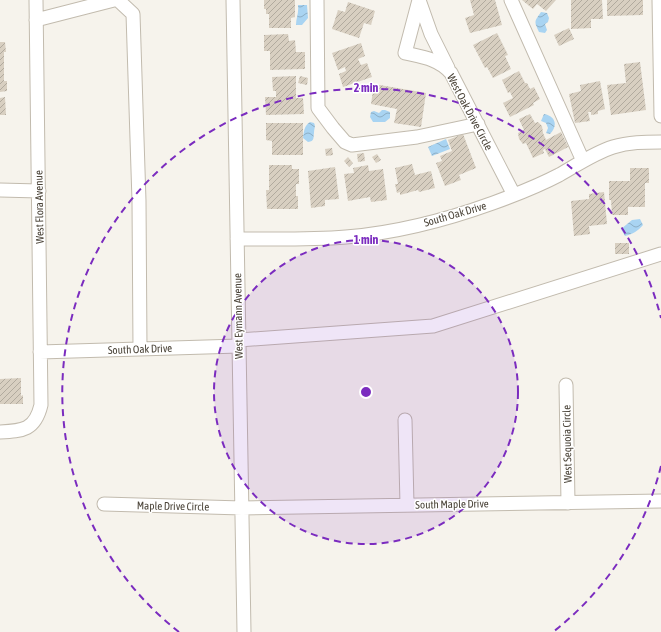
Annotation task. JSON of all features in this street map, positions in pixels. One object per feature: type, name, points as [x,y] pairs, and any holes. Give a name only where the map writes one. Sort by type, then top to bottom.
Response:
[{"type":"street","name":"West Flora Avenue","points":[[0,432],[25,430],[31,425],[39,414],[41,405],[36,0]]},
{"type":"street","points":[[36,20],[114,0]]},
{"type":"street","points":[[118,0],[133,14],[139,202],[140,349]]},
{"type":"street","name":"West Eymann Avenue","points":[[233,0],[244,632]]},
{"type":"street","points":[[316,0],[318,108],[347,144],[352,145],[417,137],[478,124]]},
{"type":"street","points":[[419,0],[433,37],[451,73]]},
{"type":"street","name":"West Oak Drive Circle","points":[[419,0],[406,53],[434,60],[446,67],[451,73],[514,196]]},
{"type":"street","points":[[511,0],[583,161]]},
{"type":"street","points":[[660,0],[661,116]]},
{"type":"street","name":"South Oak Drive","points":[[237,239],[317,238],[373,233],[424,223],[514,196],[560,174],[600,152],[624,144],[661,142]]},
{"type":"street","points":[[0,190],[38,191]]},
{"type":"street","name":"South Oak Drive","points":[[40,352],[140,349],[239,343],[433,326],[661,254]]},
{"type":"street","name":"West Sequoia Circle","points":[[566,385],[568,503]]},
{"type":"street","points":[[405,420],[407,505]]},
{"type":"street","name":"South Maple Drive","points":[[242,508],[661,501]]},
{"type":"street","name":"Maple Drive Circle","points":[[104,504],[242,508]]},
{"type":"water","points":[[298,5],[307,5],[308,18],[302,25],[296,25]]},
{"type":"water","points":[[541,12],[547,13],[549,18],[548,22],[545,24],[547,30],[545,33],[539,32],[536,23],[536,20]]},
{"type":"water","points":[[382,110],[390,112],[390,118],[385,122],[373,122],[370,117],[371,112],[374,111],[379,113]]},
{"type":"water","points":[[544,114],[553,119],[555,125],[550,134],[546,133],[548,128],[546,123],[541,121]]},
{"type":"water","points":[[310,122],[314,123],[315,127],[313,139],[312,141],[308,142],[303,138],[305,127]]},
{"type":"water","points":[[446,139],[450,149],[432,156],[428,147]]},
{"type":"water","points":[[640,219],[643,225],[635,232],[625,236],[621,229],[632,220]]},
{"type":"building","points":[[264,0],[295,0],[295,17],[291,18],[291,28],[269,28],[269,14],[266,14],[266,9],[264,9]]},
{"type":"building","points":[[470,0],[495,0],[502,25],[470,33],[465,18],[474,15]]},
{"type":"building","points":[[522,0],[556,0],[546,11],[537,4],[533,9]]},
{"type":"building","points":[[571,0],[602,0],[603,19],[591,19],[591,28],[571,29]]},
{"type":"building","points":[[607,0],[643,0],[643,15],[607,16]]},
{"type":"building","points":[[348,2],[375,11],[371,25],[364,23],[359,38],[332,29],[338,10],[345,12]]},
{"type":"building","points":[[569,28],[574,39],[559,46],[554,35]]},
{"type":"building","points":[[497,33],[508,55],[505,56],[511,69],[493,78],[487,67],[485,68],[473,45]]},
{"type":"building","points":[[288,34],[289,41],[295,40],[296,52],[305,52],[305,69],[270,70],[270,51],[264,51],[264,35]]},
{"type":"building","points":[[0,42],[5,42],[6,52],[4,52],[4,81],[7,81],[7,91],[0,92]]},
{"type":"building","points":[[361,43],[365,56],[358,59],[361,65],[367,63],[372,77],[343,87],[339,74],[346,71],[345,67],[338,70],[332,53]]},
{"type":"building","points":[[640,62],[646,110],[611,115],[607,85],[626,83],[624,64]]},
{"type":"building","points":[[519,71],[530,89],[534,87],[540,99],[533,103],[534,105],[510,117],[503,103],[513,98],[510,92],[508,93],[502,80]]},
{"type":"building","points":[[296,76],[296,98],[303,98],[304,114],[266,115],[265,97],[276,97],[276,91],[273,91],[272,77]]},
{"type":"building","points":[[300,76],[308,78],[307,85],[298,83]]},
{"type":"building","points":[[600,81],[605,109],[598,111],[598,114],[591,115],[591,112],[588,112],[590,121],[575,123],[569,94],[581,91],[580,85]]},
{"type":"building","points":[[374,84],[426,93],[421,127],[394,123],[397,109],[371,104]]},
{"type":"building","points":[[5,97],[6,115],[0,115],[0,98]]},
{"type":"building","points":[[530,114],[535,123],[538,122],[542,126],[546,140],[561,132],[568,147],[549,157],[545,149],[543,150],[544,153],[533,158],[526,143],[523,144],[519,139],[518,133],[524,130],[519,119]]},
{"type":"building","points":[[266,123],[303,123],[303,155],[272,155],[272,141],[266,140]]},
{"type":"building","points":[[463,134],[476,168],[459,175],[461,180],[445,186],[436,163],[442,161],[440,156],[452,151],[448,140]]},
{"type":"building","points":[[332,148],[333,155],[326,156],[325,149]]},
{"type":"building","points":[[364,153],[365,161],[358,162],[357,154]]},
{"type":"building","points":[[377,154],[381,160],[376,163],[372,157]]},
{"type":"building","points":[[348,157],[353,163],[349,167],[344,161]]},
{"type":"building","points":[[412,164],[415,175],[431,171],[435,188],[419,192],[418,190],[400,195],[400,192],[397,193],[395,184],[398,184],[395,168]]},
{"type":"building","points":[[269,165],[292,165],[292,169],[299,169],[299,184],[296,184],[298,209],[267,209],[266,190],[269,190]]},
{"type":"building","points":[[368,165],[369,171],[383,169],[387,200],[371,202],[370,197],[348,201],[344,174],[354,173],[353,168]]},
{"type":"building","points":[[335,167],[339,199],[325,200],[325,206],[311,208],[308,171]]},
{"type":"building","points":[[630,168],[649,168],[649,183],[645,183],[645,207],[628,207],[628,215],[612,215],[611,200],[609,200],[609,181],[630,181]]},
{"type":"building","points":[[604,192],[607,224],[589,226],[590,234],[574,236],[571,201],[589,199],[589,194]]},
{"type":"building","points":[[615,243],[629,243],[629,254],[615,254]]},
{"type":"building","points":[[21,378],[21,396],[23,395],[23,404],[0,404],[0,379]]}]
